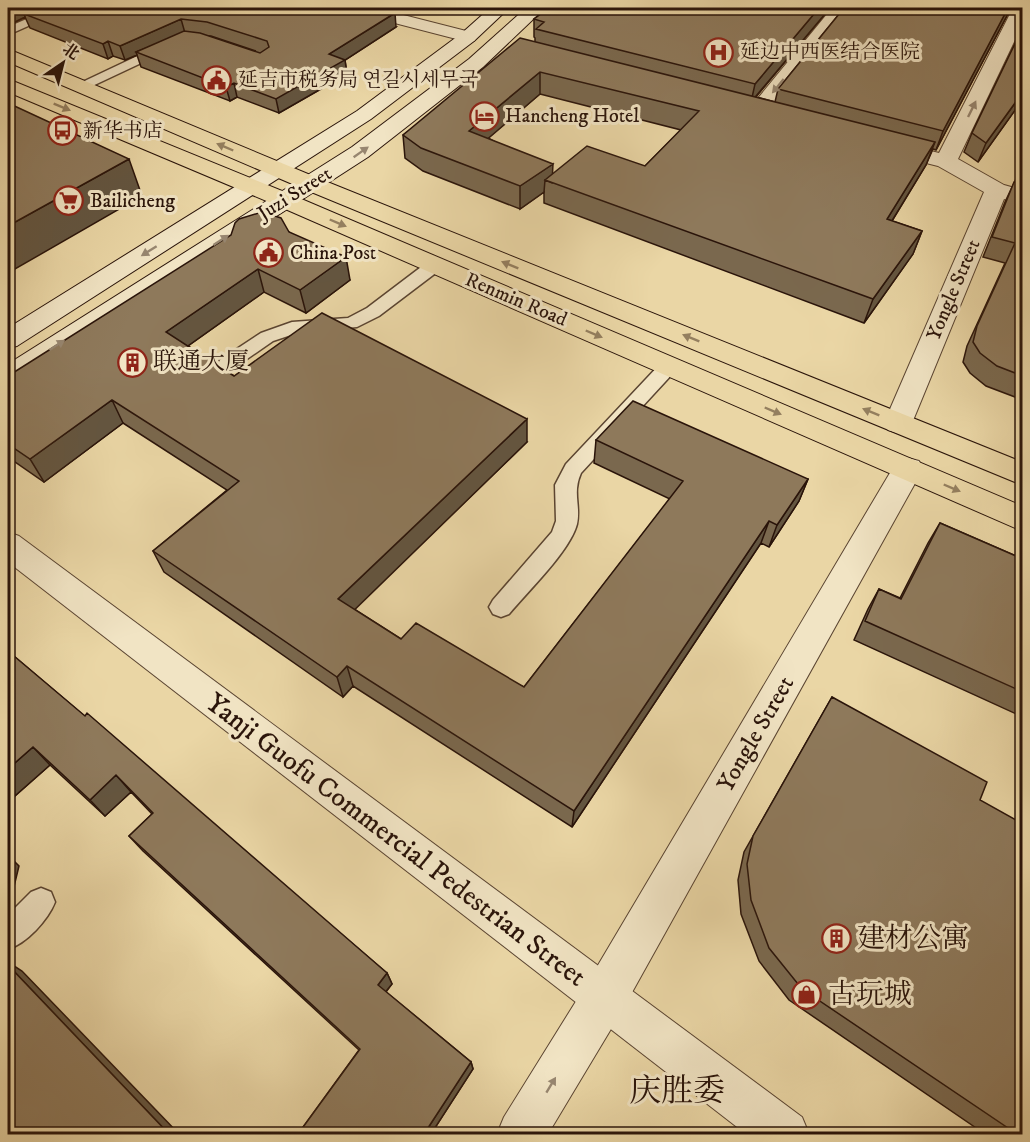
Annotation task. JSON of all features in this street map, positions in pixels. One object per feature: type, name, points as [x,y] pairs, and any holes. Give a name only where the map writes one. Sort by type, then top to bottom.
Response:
[{"type":"main road","name":"Renmin Road","points":[[8,55],[278,170],[1023,474]]},
{"type":"main road","name":"Renmin Road","points":[[8,85],[284,200],[1023,519]]},
{"type":"street","points":[[358,8],[468,37]]},
{"type":"street","name":"Juzi Street","points":[[8,340],[364,115],[468,37],[500,8]]},
{"type":"street","name":"Juzi Street","points":[[8,376],[312,184],[377,140],[476,63],[536,8]]},
{"type":"street","points":[[757,112],[841,8]]},
{"type":"street","points":[[946,161],[1022,8]]},
{"type":"street","points":[[495,45],[518,51]]},
{"type":"street","points":[[734,107],[779,118]]},
{"type":"street","points":[[868,141],[946,161],[996,190],[1023,197]]},
{"type":"street","name":"Yongle Street","points":[[898,423],[996,190]]},
{"type":"street","name":"Yongle Street","points":[[520,1134],[604,998],[908,469]]},
{"type":"street","name":"Yanji Guofu Commercial Pedestrian Street","points":[[8,545],[785,1134]]},
{"type":"lane","points":[[8,31],[58,10]]},
{"type":"lane","points":[[81,86],[180,40]]},
{"type":"lane","points":[[227,364],[267,337],[298,326],[351,323],[373,312],[435,265]]},
{"type":"lane","points":[[501,607],[562,536],[567,521],[565,485],[573,469],[669,366]]},
{"type":"lane","points":[[8,935],[41,902]]},
{"type":"building","points":[[38,8],[376,8],[395,13],[329,54],[345,60],[276,99],[234,83],[226,87],[136,52],[184,31],[200,33],[260,53],[269,47],[267,41],[207,22],[181,19],[120,46],[108,41],[103,44],[24,14]]},
{"type":"building","points":[[549,8],[819,8],[755,84],[536,29],[544,22],[534,19]]},
{"type":"building","points":[[844,8],[1008,8],[943,131],[778,89]]},
{"type":"building","points":[[1023,27],[1023,92],[986,143],[972,133]]},
{"type":"building","points":[[520,38],[935,142],[887,219],[922,231],[873,299],[545,180],[587,146],[645,166],[699,111],[540,72],[469,131],[553,164],[520,186],[421,148],[403,135]]},
{"type":"building","points":[[8,103],[129,159],[8,226]]},
{"type":"building","points":[[1014,182],[1023,184],[1023,376],[997,366],[980,353],[973,342],[977,326],[1015,243],[992,237]]},
{"type":"building","points":[[262,212],[281,218],[289,232],[346,257],[300,290],[258,269],[166,332],[234,376],[322,313],[527,419],[338,599],[401,639],[416,623],[524,687],[683,481],[596,440],[633,401],[808,479],[777,525],[769,521],[574,811],[347,666],[337,677],[153,551],[239,481],[112,400],[30,459],[8,444],[8,376],[231,235],[239,219]]},
{"type":"building","points":[[940,523],[1023,559],[1023,692],[865,621],[879,589],[901,599]]},
{"type":"building","points":[[8,651],[85,716],[87,713],[387,973],[378,985],[471,1062],[424,1134],[298,1134],[360,1049],[129,836],[153,813],[116,775],[90,800],[33,747],[8,769]]},
{"type":"building","name":"建材公寓","points":[[832,697],[987,782],[980,800],[1023,824],[1023,1134],[1017,1134],[802,989],[769,948],[751,900],[747,864],[753,836]]},
{"type":"building","points":[[8,965],[169,1134],[21,1134],[8,1119]]},
{"type":"place","name":"延边中西医结合医院","points":[[719,52]]},
{"type":"place","name":"延吉市税务局 연길시세무국","points":[[217,80]]},
{"type":"place","name":"Hancheng Hotel","points":[[484,116]]},
{"type":"place","name":"新华书店","points":[[62,131]]},
{"type":"place","name":"Bailicheng","points":[[69,201]]},
{"type":"place","name":"China Post","points":[[269,253]]},
{"type":"place","name":"联通大厦","points":[[132,362]]},
{"type":"place","name":"建材公寓","points":[[836,938]]},
{"type":"place","name":"古玩城","points":[[807,994]]},
{"type":"district","name":"庆胜委","points":[[677,1092]]}]
